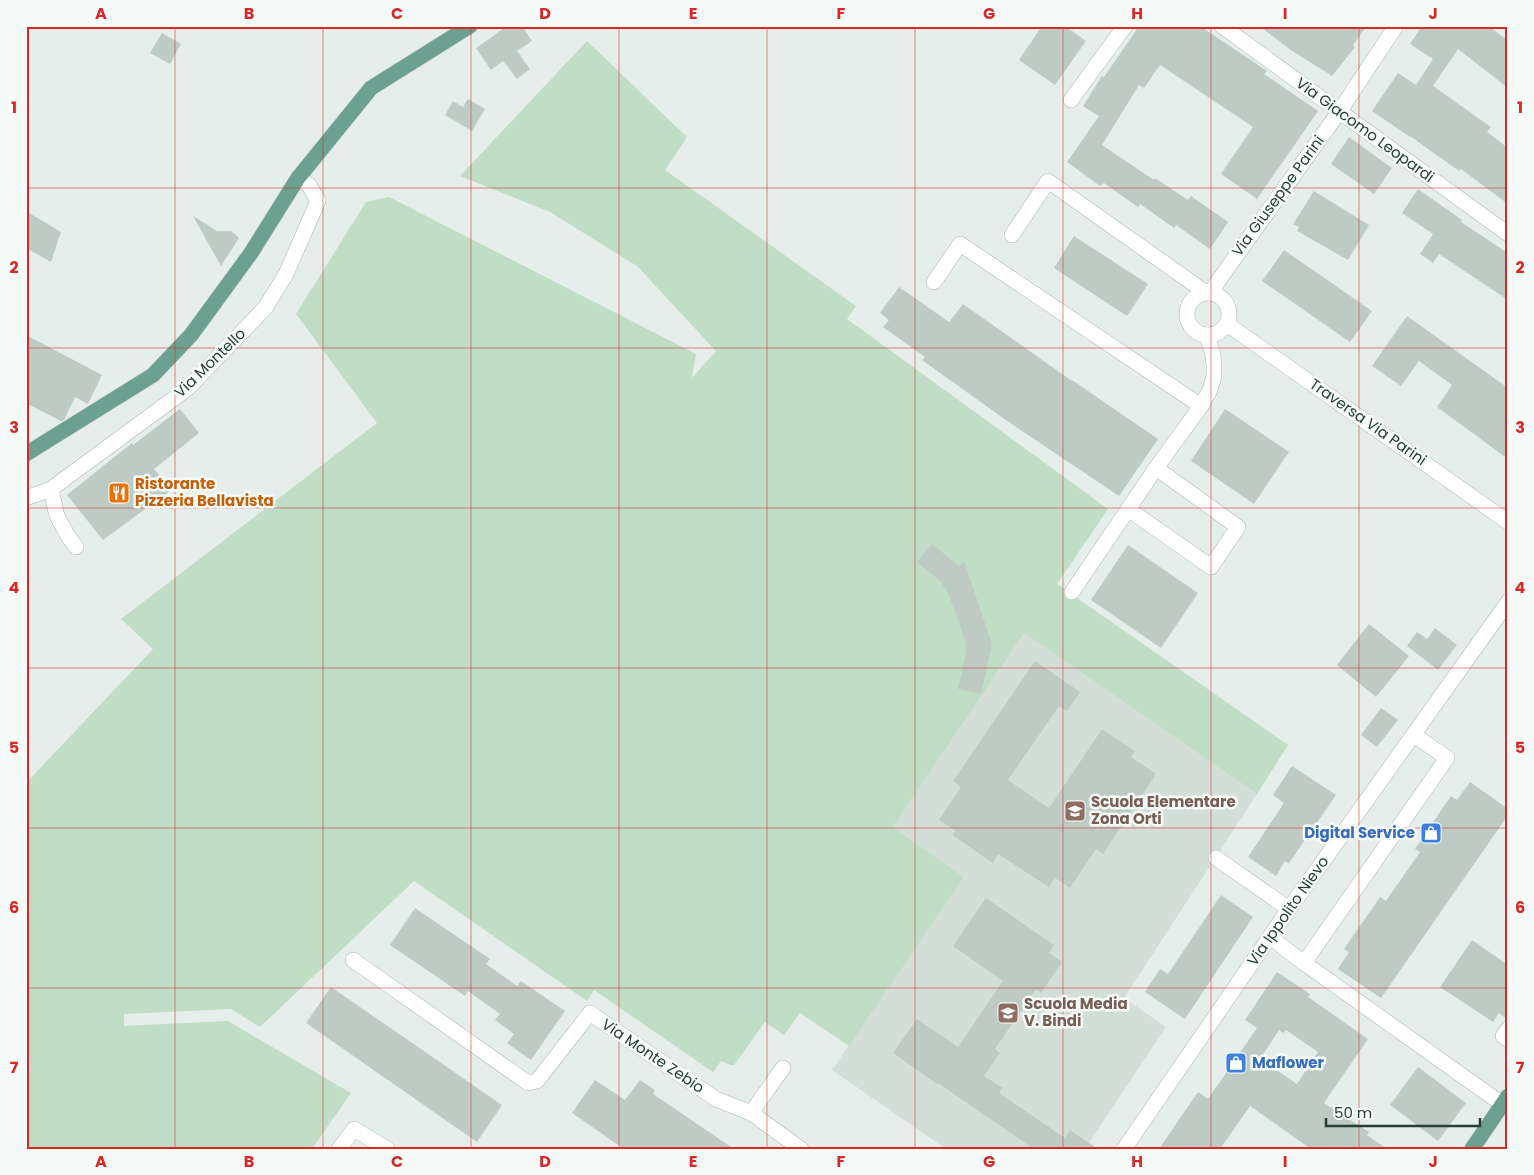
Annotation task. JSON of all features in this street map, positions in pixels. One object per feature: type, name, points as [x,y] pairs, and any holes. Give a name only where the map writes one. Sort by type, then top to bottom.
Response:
[{"type":"main road","name":"Via Montello","points":[[26,454],[152,375],[191,335],[251,253],[298,178],[371,88],[470,26]]},
{"type":"main road","points":[[1472,1149],[1505,1100]]},
{"type":"street","points":[[1071,100],[1125,26]]},
{"type":"street","name":"Via Giacomo Leopardi","points":[[1222,26],[1508,234]]},
{"type":"street","name":"Via Giuseppe Parini","points":[[1208,292],[1339,112],[1396,26]]},
{"type":"street","name":"Via Montello","points":[[26,498],[51,489],[188,388],[265,308],[286,274],[318,201],[309,186],[298,178]]},
{"type":"street","points":[[1012,235],[1048,181],[1189,283],[1208,292],[1218,294],[1227,304],[1229,310],[1227,324],[1219,332],[1207,335],[1200,334],[1194,330],[1187,318],[1187,311],[1188,304],[1192,299],[1208,292]]},
{"type":"street","points":[[934,282],[960,244],[1201,406]]},
{"type":"street","name":"Traversa Via Parini","points":[[1227,324],[1508,522]]},
{"type":"street","points":[[1072,592],[1156,468],[1201,406],[1210,390],[1214,376],[1213,355],[1207,335]]},
{"type":"street","points":[[1128,509],[1211,567],[1238,527],[1156,468]]},
{"type":"street","points":[[51,489],[57,516],[76,547]]},
{"type":"street","name":"Via Ippolito Nievo","points":[[1124,1149],[1289,909],[1508,602]]},
{"type":"street","points":[[1304,963],[1447,758],[1414,735]]},
{"type":"street","points":[[1216,858],[1289,909]]},
{"type":"street","points":[[1270,937],[1479,1088],[1505,1100]]},
{"type":"street","name":"Via Monte Zebio","points":[[353,960],[528,1083],[537,1081],[590,1013],[716,1099],[751,1113],[801,1149]]},
{"type":"street","points":[[1508,1028],[1503,1036],[1508,1040]]},
{"type":"street","points":[[751,1113],[783,1068]]},
{"type":"street","points":[[339,1149],[354,1129],[387,1149]]},
{"type":"shaded area","points":[[1024,633],[1257,794],[1124,998],[1166,1027],[1085,1149],[946,1149],[832,1070],[964,877],[893,827]]},
{"type":"green space","points":[[587,41],[687,137],[665,170],[856,306],[847,319],[1108,509],[1057,584],[1288,745],[1257,794],[1024,633],[893,827],[964,877],[849,1046],[800,1013],[784,1035],[765,1022],[734,1065],[721,1061],[713,1072],[594,990],[587,1001],[414,881],[260,1027],[231,1009],[124,1014],[124,1026],[228,1021],[351,1093],[312,1149],[26,1149],[26,783],[153,649],[121,619],[377,423],[296,314],[366,202],[389,197],[696,354],[692,378],[716,351],[637,266],[550,212],[460,176]]},
{"type":"building","points":[[507,26],[522,26],[532,41],[517,51],[530,69],[517,79],[503,61],[491,70],[476,48]]},
{"type":"building","points":[[1042,26],[1065,26],[1086,41],[1055,85],[1019,60]]},
{"type":"building","points":[[1139,26],[1200,26],[1267,71],[1264,74],[1318,111],[1257,199],[1221,174],[1253,127],[1160,65],[1144,88],[1139,85],[1102,145],[1188,200],[1191,196],[1228,222],[1210,249],[1176,225],[1174,228],[1140,204],[1138,207],[1104,183],[1100,186],[1067,162],[1099,116],[1083,106],[1102,76],[1104,77]]},
{"type":"building","points":[[1259,26],[1367,26],[1353,45],[1355,47],[1332,76],[1291,50]]},
{"type":"building","points":[[1422,26],[1489,26],[1508,41],[1508,88],[1458,49],[1433,86],[1491,127],[1487,132],[1508,148],[1508,204],[1461,169],[1459,171],[1372,111],[1398,73],[1416,85],[1433,59],[1410,44]]},
{"type":"building","points":[[162,33],[181,44],[170,64],[150,53]]},
{"type":"building","points":[[468,99],[485,109],[472,131],[445,115],[453,101],[463,107]]},
{"type":"building","points":[[1349,137],[1392,168],[1374,194],[1331,164]]},
{"type":"building","points":[[1418,189],[1462,220],[1461,222],[1508,253],[1508,300],[1439,254],[1433,263],[1420,254],[1433,234],[1402,213]]},
{"type":"building","points":[[1314,191],[1369,225],[1348,260],[1297,231],[1299,227],[1293,224]]},
{"type":"building","points":[[26,211],[61,232],[51,262],[26,248]]},
{"type":"building","points":[[193,216],[217,231],[231,231],[239,238],[221,266]]},
{"type":"building","points":[[1074,236],[1148,284],[1127,316],[1054,268]]},
{"type":"building","points":[[1284,250],[1372,311],[1350,342],[1262,281]]},
{"type":"building","points":[[899,287],[949,322],[963,304],[1158,439],[1119,496],[1010,423],[922,360],[925,357],[883,327],[889,320],[880,313]]},
{"type":"building","points":[[1407,316],[1508,388],[1508,459],[1437,407],[1452,385],[1419,361],[1401,386],[1372,366]]},
{"type":"building","points":[[26,335],[102,375],[88,404],[75,397],[64,420],[61,421],[26,403]]},
{"type":"building","name":"Ristorante Pizzeria Bellavista","points":[[180,409],[199,433],[154,469],[171,490],[103,540],[67,495],[132,443],[133,445]]},
{"type":"building","points":[[1225,409],[1289,452],[1254,504],[1191,461]]},
{"type":"building","points":[[932,544],[959,566],[964,561],[992,644],[981,694],[958,689],[966,654],[965,641],[947,591],[940,581],[917,562]]},
{"type":"building","points":[[1128,545],[1198,593],[1161,648],[1091,600]]},
{"type":"building","points":[[1369,624],[1409,656],[1376,697],[1337,665]]},
{"type":"building","points":[[1435,628],[1457,645],[1438,670],[1407,646],[1417,632],[1427,639]]},
{"type":"building","points":[[1035,661],[1080,692],[1067,711],[1059,706],[1008,780],[1049,808],[1102,729],[1135,751],[1131,757],[1156,774],[1103,854],[1096,849],[1070,888],[1055,878],[1049,887],[998,854],[993,863],[952,835],[956,831],[939,820],[961,787],[953,781]]},
{"type":"building","points":[[1381,708],[1398,720],[1377,747],[1361,735]]},
{"type":"building","points":[[1292,766],[1336,795],[1289,863],[1285,861],[1276,876],[1248,857],[1284,803],[1273,795]]},
{"type":"building","points":[[1470,782],[1508,809],[1508,815],[1381,998],[1338,969],[1349,952],[1344,949],[1380,897],[1386,901],[1420,852],[1415,849],[1451,796],[1457,800]]},
{"type":"building","points":[[1221,895],[1253,917],[1185,1019],[1145,992],[1160,969],[1168,974]]},
{"type":"building","points":[[986,898],[1054,945],[1049,953],[1062,962],[1041,993],[1036,989],[995,1049],[1000,1053],[984,1076],[1003,1088],[999,1093],[1065,1138],[1070,1130],[1098,1149],[1034,1149],[893,1053],[917,1019],[958,1047],[1003,981],[953,946]]},
{"type":"building","points":[[415,908],[490,959],[486,964],[517,986],[521,981],[565,1011],[531,1060],[507,1043],[514,1034],[495,1020],[500,1014],[468,991],[465,996],[390,945]]},
{"type":"building","points":[[1472,940],[1508,965],[1508,1020],[1499,1013],[1493,1022],[1440,987]]},
{"type":"building","points":[[1277,972],[1310,994],[1308,997],[1368,1039],[1324,1103],[1369,1132],[1367,1135],[1387,1149],[1311,1149],[1250,1106],[1220,1149],[1159,1149],[1198,1092],[1208,1099],[1257,1028],[1245,1020]],"holes":[[[1279,1030],[1283,1033],[1286,1030],[1318,1052],[1297,1084],[1260,1059]]]},
{"type":"building","points":[[331,987],[502,1105],[477,1142],[306,1023]]},
{"type":"building","points":[[1418,1067],[1466,1103],[1438,1141],[1390,1105]]},
{"type":"building","points":[[595,1080],[625,1100],[640,1080],[655,1090],[653,1094],[734,1149],[624,1149],[572,1113]]},
{"type":"place","name":"Ristorante Pizzeria Bellavista","points":[[119,493]]},
{"type":"place","name":"Scuola Elementare Zona Orti","points":[[1075,811]]},
{"type":"place","name":"Digital Service","points":[[1431,833]]},
{"type":"place","name":"Scuola Media V. Bindi","points":[[1008,1013]]},
{"type":"place","name":"Maflower","points":[[1236,1063]]}]
